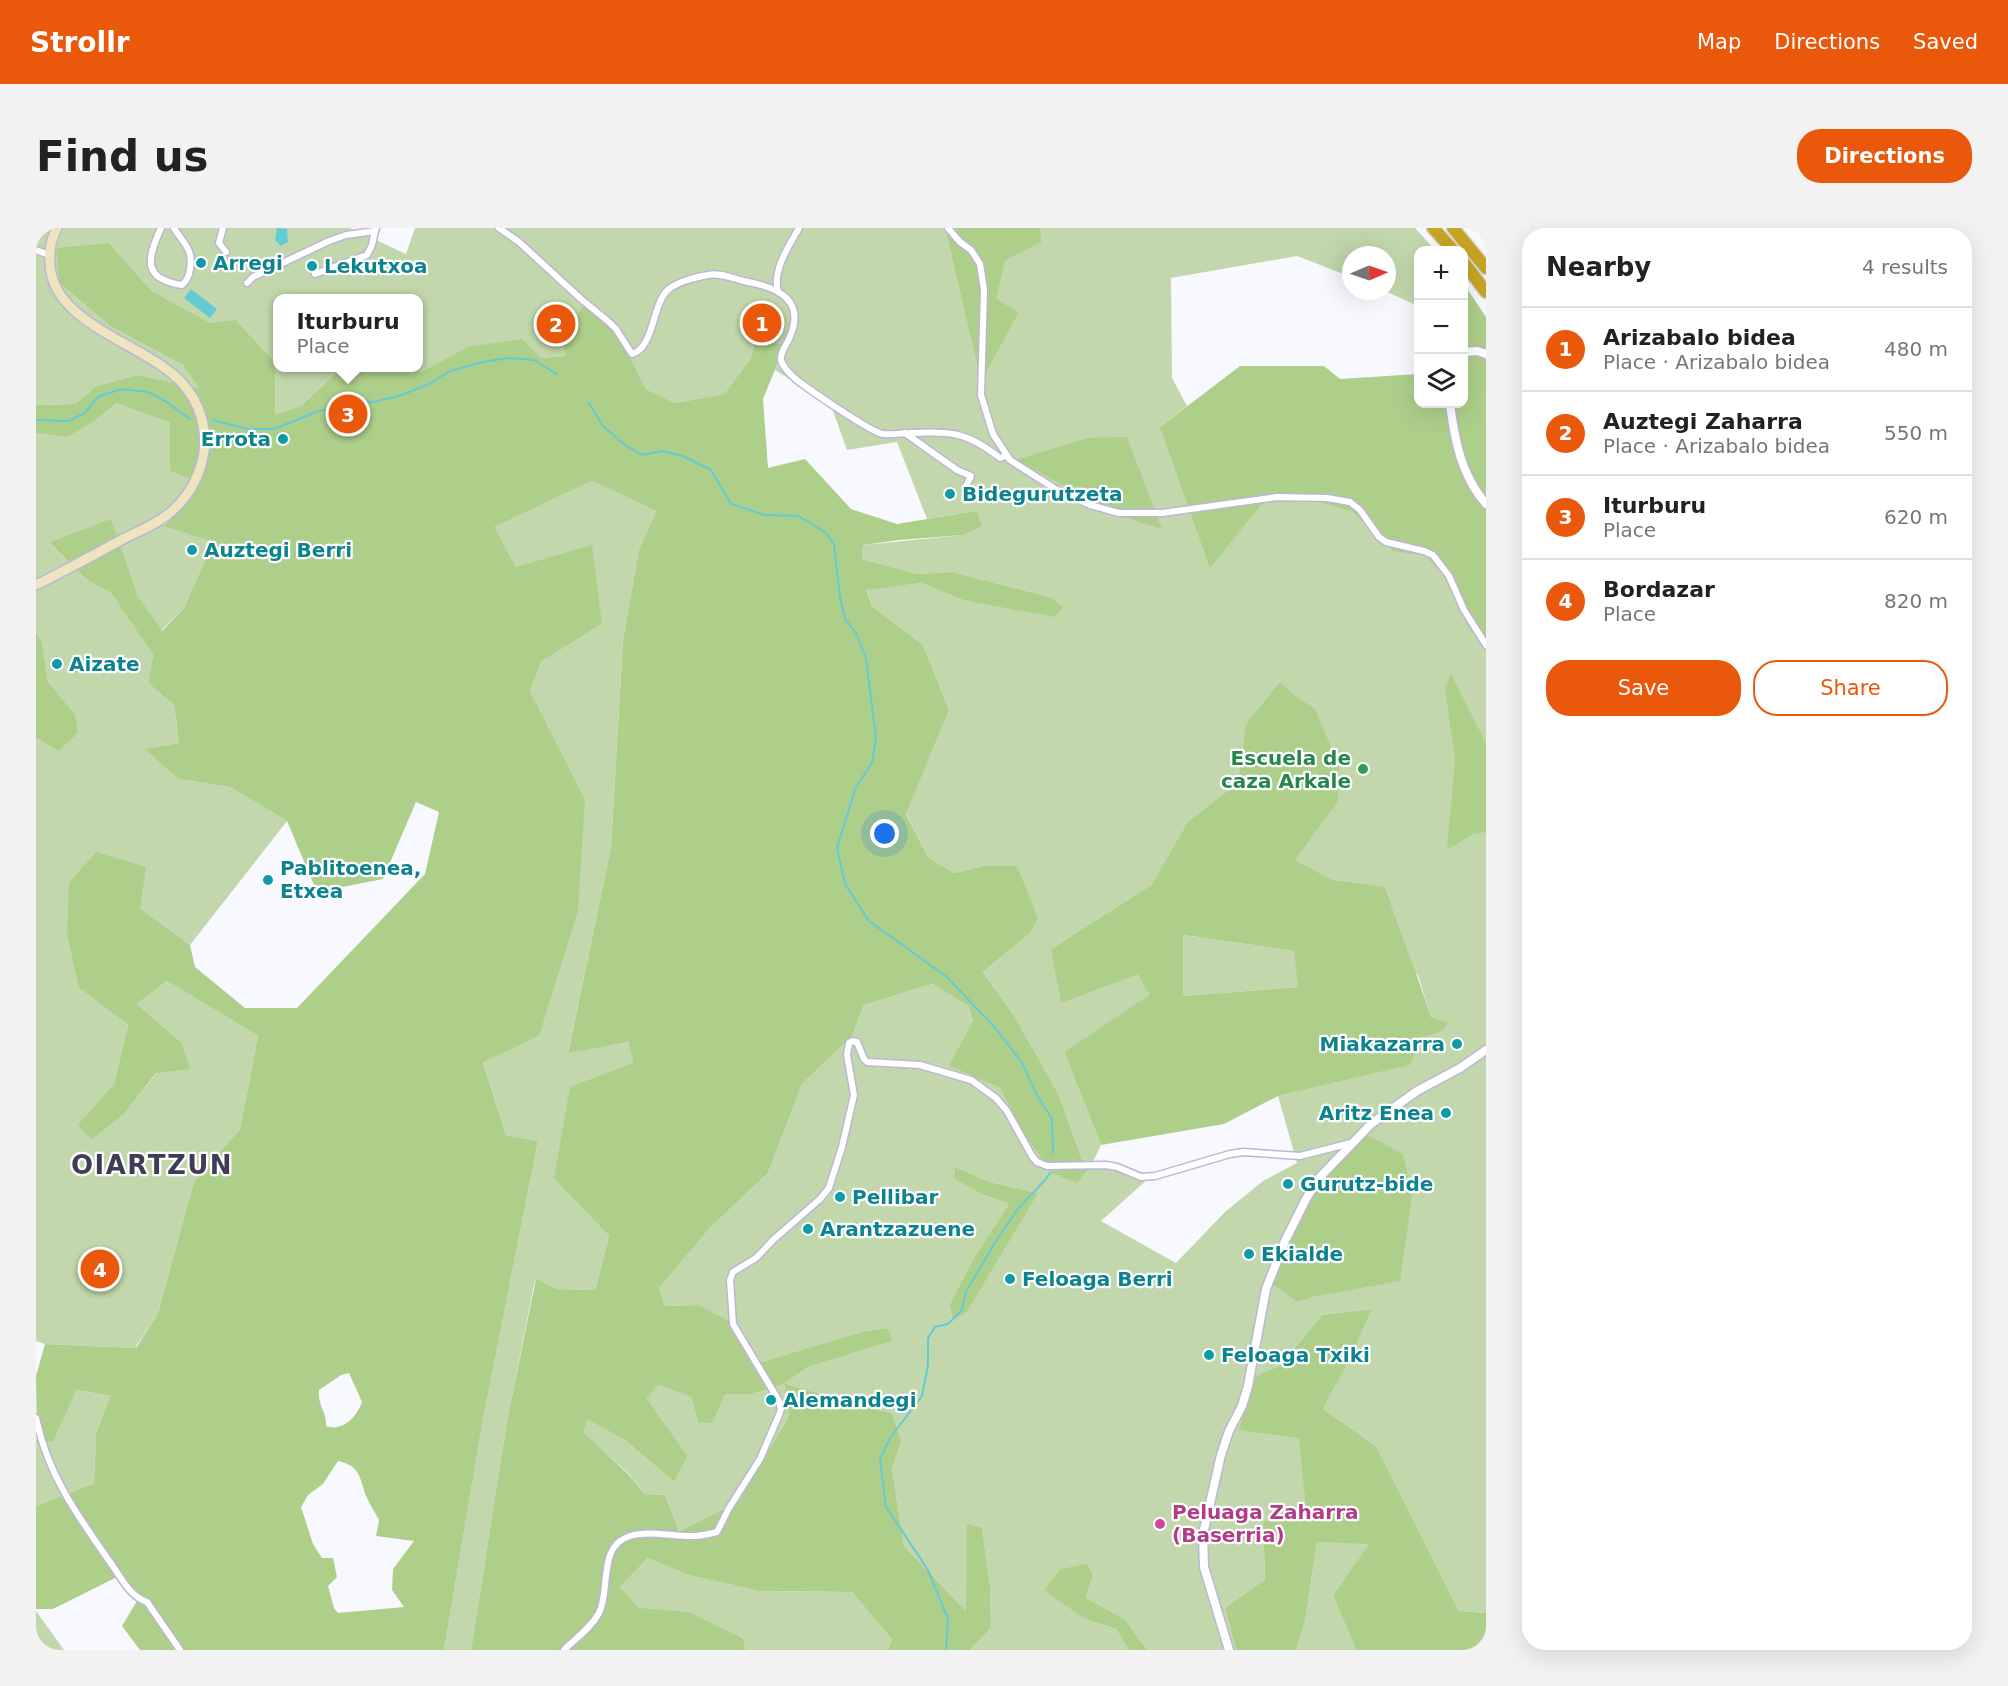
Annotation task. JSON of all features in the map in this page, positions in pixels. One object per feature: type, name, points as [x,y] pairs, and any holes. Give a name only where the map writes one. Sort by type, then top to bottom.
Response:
[{"type":"highway","points":[[1433,228],[1449,246]]},
{"type":"highway","points":[[1454,228],[1486,268]]},
{"type":"highway","points":[[1468,268],[1486,292]]},
{"type":"main road","points":[[36,585],[149,527],[170,513],[189,495],[202,465],[205,445],[201,414],[183,383],[167,370],[68,306],[56,290],[52,281],[49,255],[57,228]]},
{"type":"street","points":[[161,228],[152,247],[152,269],[161,280],[182,285],[189,277],[190,257],[189,250],[174,228]]},
{"type":"street","points":[[223,228],[219,243],[226,252]]},
{"type":"street","points":[[499,228],[519,242],[609,322],[632,354],[639,351],[646,341],[664,294],[674,285],[713,274],[756,284],[778,292],[789,299],[794,320],[781,362],[809,390],[879,433],[943,431],[958,434],[982,444],[999,458],[1006,456]]},
{"type":"street","points":[[778,292],[776,280],[779,269],[799,228]]},
{"type":"street","points":[[948,228],[976,256],[980,264],[984,290],[981,395],[993,434],[1006,456],[1057,490],[1090,505],[1119,513],[1162,513],[1277,497],[1327,498],[1350,502],[1360,510],[1379,537],[1386,542],[1432,555],[1449,576],[1464,610],[1486,645]]},
{"type":"street","points":[[247,283],[253,277],[329,241],[376,229],[367,255],[315,274]]},
{"type":"street","points":[[36,250],[49,255]]},
{"type":"street","points":[[1468,352],[1477,351],[1486,354]]},
{"type":"street","points":[[1451,408],[1458,451],[1467,478],[1486,504]]},
{"type":"street","points":[[904,433],[957,470],[971,476],[966,486]]},
{"type":"street","points":[[564,1650],[576,1641],[599,1613],[603,1601],[608,1562],[617,1544],[632,1535],[694,1536],[717,1532],[729,1508],[760,1459],[781,1409],[779,1401],[733,1323],[730,1280],[733,1272],[756,1258],[829,1188],[842,1147],[854,1095],[847,1055],[849,1043],[857,1042],[867,1062],[920,1065],[971,1080],[984,1088],[1007,1111],[1037,1162],[1047,1166],[1117,1167],[1142,1177],[1155,1176],[1230,1154],[1243,1152],[1300,1156],[1351,1143]]},
{"type":"street","points":[[1229,1650],[1204,1568],[1203,1534],[1224,1447],[1248,1386],[1266,1289],[1273,1270],[1306,1199],[1319,1178],[1351,1143],[1393,1107],[1486,1050]]},
{"type":"street","points":[[36,1418],[47,1459],[69,1504],[128,1588],[156,1612],[180,1650]]},
{"type":"green space","points":[[36,228],[350,228],[406,254],[415,228],[945,228],[979,372],[1019,312],[995,299],[1005,259],[1042,242],[1040,228],[1415,228],[1431,246],[1414,246],[1414,304],[1396,296],[1396,246],[1342,246],[1342,274],[1297,256],[1171,278],[1172,378],[1187,406],[1160,427],[1265,500],[1338,501],[1424,553],[1443,573],[1486,647],[1486,1613],[1459,1611],[1376,1446],[1323,1409],[1353,1353],[1372,1309],[1322,1315],[1280,1366],[1300,1438],[1305,1501],[1263,1522],[1265,1579],[1225,1608],[1236,1650],[1147,1650],[1125,1619],[1086,1598],[1093,1575],[1086,1564],[1085,1619],[1116,1629],[1129,1650],[970,1650],[991,1628],[990,1586],[982,1529],[967,1525],[967,1612],[904,1546],[892,1469],[901,1442],[784,1385],[789,1416],[739,1501],[679,1531],[665,1495],[645,1494],[627,1472],[582,1432],[588,1420],[625,1440],[674,1482],[688,1456],[647,1399],[658,1383],[691,1397],[698,1422],[725,1394],[752,1394],[784,1384],[808,1367],[891,1341],[888,1328],[865,1331],[756,1365],[699,1305],[665,1306],[659,1288],[711,1227],[768,1173],[802,1084],[852,1036],[864,1005],[932,984],[968,1006],[973,1022],[950,1066],[1000,1088],[1020,1129],[1052,1173],[1092,1164],[1082,1160],[1059,1095],[1015,1017],[983,972],[1029,934],[983,866],[954,873],[928,857],[906,813],[949,710],[923,645],[872,606],[866,589],[921,583],[963,600],[1050,597],[952,572],[918,574],[862,559],[863,545],[963,535],[976,511],[927,519],[897,442],[847,450],[831,405],[775,370],[785,345],[751,358],[724,394],[675,403],[646,389],[616,329],[583,307],[562,343],[565,356],[541,358],[467,347],[423,371],[423,294],[273,294],[273,360],[237,321],[211,323],[152,291],[109,243],[56,249],[113,328],[183,365],[199,388],[138,375],[96,386],[75,404],[36,405]],"holes":[[[1187,823],[1308,936],[1418,975],[1431,1017],[1447,1022],[1443,1031],[1422,1038],[1409,1065],[1278,1096],[1297,1163],[1263,1181],[1225,1212],[1176,1263],[1101,1221],[1149,1178],[1092,1164],[1101,1145],[1064,1052],[1149,996],[1139,974],[1051,949],[1151,885]],[[1403,1154],[1317,1296],[1297,1302]],[[955,1167],[990,1182],[1038,1193],[950,1304],[973,1259],[1009,1204],[984,1195]]]},
{"type":"green space","points":[[945,228],[1040,228],[1042,242],[1005,260],[996,299],[1019,312],[985,374],[979,373]]},
{"type":"green space","points":[[109,243],[152,291],[211,323],[236,320],[273,360],[275,414],[301,406],[337,372],[423,372],[467,347],[522,339],[541,358],[565,356],[562,343],[583,306],[616,329],[646,389],[675,403],[724,394],[751,358],[756,341],[785,345],[763,399],[768,468],[805,459],[851,509],[897,524],[976,511],[982,526],[963,535],[863,545],[862,559],[918,574],[952,572],[1050,597],[1063,607],[1055,617],[963,600],[921,583],[866,590],[872,606],[923,645],[949,710],[906,814],[928,857],[954,873],[983,866],[1017,866],[1038,918],[1029,934],[983,972],[1015,1017],[1059,1095],[1082,1160],[1092,1164],[1077,1183],[1052,1173],[1020,1129],[1000,1088],[949,1066],[973,1021],[968,1006],[932,984],[864,1005],[852,1036],[802,1084],[768,1173],[711,1227],[659,1288],[665,1306],[699,1305],[739,1327],[756,1364],[865,1331],[888,1328],[892,1341],[808,1367],[784,1384],[892,1414],[901,1442],[892,1469],[904,1546],[966,1611],[967,1524],[982,1528],[990,1586],[991,1628],[970,1650],[888,1650],[892,1639],[852,1592],[759,1591],[688,1575],[648,1558],[619,1587],[639,1608],[689,1612],[743,1638],[746,1650],[471,1650],[507,1421],[536,1279],[557,1289],[595,1290],[609,1236],[554,1179],[570,1087],[633,1063],[629,1042],[568,1053],[611,847],[623,640],[639,549],[656,511],[592,481],[495,527],[516,567],[592,545],[602,624],[541,662],[530,691],[585,799],[578,911],[539,1036],[483,1062],[506,1135],[538,1141],[482,1425],[444,1650],[140,1650],[122,1626],[140,1596],[121,1575],[53,1609],[36,1609],[36,1506],[94,1483],[96,1434],[110,1396],[77,1390],[53,1441],[37,1443],[36,1376],[45,1344],[136,1348],[158,1313],[194,1181],[240,1129],[258,1036],[167,981],[137,1004],[181,1042],[190,1069],[156,1073],[126,1112],[91,1140],[77,1125],[114,1084],[128,1025],[79,988],[67,934],[69,883],[96,852],[146,867],[140,908],[190,945],[195,967],[245,1008],[297,1008],[425,874],[439,812],[416,802],[383,879],[317,892],[287,821],[230,787],[178,779],[145,749],[179,743],[174,705],[148,683],[153,655],[111,593],[87,580],[49,542],[111,519],[138,596],[162,631],[184,608],[213,542],[164,526],[201,484],[170,471],[170,423],[116,403],[93,422],[67,437],[36,433],[36,405],[75,404],[96,386],[138,375],[199,388],[183,365],[113,328],[59,282],[56,248]],"holes":[[[349,1373],[362,1402],[360,1408],[348,1422],[338,1427],[326,1426],[319,1390],[341,1375]],[[658,1384],[691,1397],[698,1422],[712,1423],[725,1394],[752,1394],[784,1384],[789,1416],[739,1501],[679,1531],[665,1495],[645,1494],[627,1473],[583,1432],[588,1420],[625,1440],[674,1482],[688,1456],[647,1399]],[[338,1461],[352,1466],[359,1474],[367,1498],[379,1520],[376,1536],[414,1541],[393,1569],[392,1590],[404,1607],[338,1613],[334,1608],[328,1586],[337,1577],[333,1558],[322,1558],[313,1544],[301,1507],[308,1495],[323,1484]]]},
{"type":"green space","points":[[1468,290],[1486,317],[1486,647],[1470,630],[1443,575],[1426,556],[1393,551],[1352,511],[1311,500],[1265,500],[1210,568],[1160,427],[1240,366],[1324,366],[1340,379],[1414,374],[1414,408],[1468,408]]},
{"type":"green space","points":[[275,372],[337,372],[301,406],[275,414]]},
{"type":"green space","points":[[116,403],[170,423],[170,471],[201,484],[164,525],[213,542],[184,608],[161,631],[138,596],[110,520],[49,542],[87,580],[111,593],[153,655],[148,683],[174,705],[179,743],[146,749],[178,779],[230,787],[287,821],[190,945],[140,908],[79,988],[128,1025],[114,1084],[77,1125],[90,1139],[126,1112],[181,1042],[137,1004],[167,981],[258,1036],[240,1129],[194,1181],[158,1313],[135,1348],[45,1344],[36,1341],[36,738],[58,751],[75,714],[48,681],[42,642],[36,632],[36,433],[67,437]]},
{"type":"green space","points":[[1127,437],[1162,529],[1123,517],[1016,460],[1088,438]]},
{"type":"green space","points":[[592,481],[656,511],[639,549],[623,640],[611,847],[568,1052],[630,1042],[633,1063],[554,1179],[609,1236],[595,1290],[557,1289],[535,1280],[507,1421],[471,1650],[444,1650],[482,1425],[538,1141],[506,1135],[483,1061],[539,1036],[585,799],[530,691],[541,662],[602,624],[516,567],[495,527]]},
{"type":"green space","points":[[36,632],[42,642],[48,681],[75,714],[78,733],[58,751],[36,738]]},
{"type":"green space","points":[[1451,674],[1486,743],[1486,832],[1473,834],[1447,850],[1455,759],[1445,688]]},
{"type":"green space","points":[[1280,682],[1315,709],[1339,766],[1338,801],[1295,860],[1332,880],[1385,887],[1431,1017],[1448,1022],[1443,1031],[1422,1038],[1410,1065],[1278,1096],[1224,1124],[1101,1145],[1064,1052],[1149,995],[1138,974],[1061,1003],[1051,949],[1151,885],[1187,823],[1238,783],[1246,724]],"holes":[[[1183,935],[1294,951],[1298,987],[1183,996]]]},
{"type":"green space","points":[[1183,935],[1295,951],[1298,987],[1183,996]]},
{"type":"green space","points":[[1367,1135],[1403,1154],[1412,1196],[1400,1281],[1317,1296],[1297,1302],[1273,1284],[1290,1240],[1324,1170]]},
{"type":"green space","points":[[955,1167],[990,1182],[1038,1193],[966,1313],[953,1319],[950,1304],[973,1259],[1009,1204],[984,1195],[955,1179]]},
{"type":"green space","points":[[1372,1309],[1353,1353],[1323,1409],[1376,1446],[1459,1611],[1486,1613],[1486,1650],[1356,1650],[1333,1595],[1369,1544],[1317,1542],[1305,1622],[1296,1650],[1236,1650],[1225,1608],[1265,1579],[1263,1522],[1305,1501],[1299,1438],[1239,1430],[1254,1377],[1280,1366],[1322,1315]]},
{"type":"green space","points":[[77,1390],[110,1396],[96,1434],[94,1483],[36,1506],[36,1439],[38,1443],[53,1440]]},
{"type":"green space","points":[[1317,1542],[1370,1543],[1333,1595],[1356,1650],[1296,1650],[1305,1622]]},
{"type":"green space","points":[[648,1558],[688,1575],[759,1591],[852,1592],[892,1639],[888,1650],[746,1650],[743,1638],[689,1612],[639,1609],[618,1587]]},
{"type":"green space","points":[[1087,1564],[1093,1575],[1086,1598],[1125,1619],[1147,1650],[1129,1650],[1116,1629],[1085,1619],[1044,1590],[1061,1569]]},
{"type":"green space","points":[[36,1611],[64,1650],[36,1650]]},
{"type":"water","points":[[277,228],[287,229],[288,242],[281,246],[275,240]]},
{"type":"water","points":[[191,289],[217,309],[210,318],[184,298]]},
{"type":"waterway","points":[[213,420],[247,429],[274,429],[319,411],[351,403],[373,402],[399,396],[429,384],[448,372],[478,363],[507,358],[534,360],[557,374]]},
{"type":"waterway","points":[[36,420],[69,421],[85,413],[98,397],[121,389],[148,392],[190,419]]},
{"type":"waterway","points":[[589,403],[603,426],[625,445],[642,455],[662,451],[683,456],[711,470],[731,504],[765,515],[798,516],[825,532],[834,544],[845,619],[856,633],[866,658],[876,738],[872,763],[856,787],[837,848],[845,884],[869,921],[947,977],[998,1031],[1022,1063],[1037,1095],[1052,1119],[1053,1153]]},
{"type":"waterway","points":[[946,1650],[948,1619],[928,1570],[886,1507],[880,1459],[890,1438],[922,1396],[928,1365],[928,1338],[935,1327],[948,1324],[962,1310],[966,1292],[994,1244],[1017,1210],[1050,1173]]},
{"type":"place","name":"Arregi","points":[[201,263]]},
{"type":"place","name":"Lekutxoa","points":[[312,266]]},
{"type":"place","name":"Arizabalo bidea","points":[[762,323]]},
{"type":"place","name":"Auztegi Zaharra","points":[[556,324]]},
{"type":"place","name":"Iturburu","points":[[348,414]]},
{"type":"place","name":"Errota","points":[[283,439]]},
{"type":"place","name":"Bidegurutzeta","points":[[950,494]]},
{"type":"place","name":"Auztegi Berri","points":[[192,550]]},
{"type":"place","name":"Aizate","points":[[57,664]]},
{"type":"place","name":"Escuela de caza Arkale","points":[[1363,769]]},
{"type":"place","name":"Pablitoenea, Etxea","points":[[268,880]]},
{"type":"place","name":"Miakazarra","points":[[1457,1044]]},
{"type":"place","name":"Aritz Enea","points":[[1446,1113]]},
{"type":"place","name":"Gurutz-bide","points":[[1288,1184]]},
{"type":"place","name":"Pellibar","points":[[840,1197]]},
{"type":"place","name":"Arantzazuene","points":[[808,1229]]},
{"type":"place","name":"Ekialde","points":[[1249,1254]]},
{"type":"place","name":"Bordazar","points":[[100,1269]]},
{"type":"place","name":"Feloaga Berri","points":[[1010,1279]]},
{"type":"place","name":"Feloaga Txiki","points":[[1209,1355]]},
{"type":"place","name":"Alemandegi","points":[[771,1400]]},
{"type":"place","name":"Peluaga Zaharra (Baserria)","points":[[1160,1524]]},
{"type":"district","name":"OIARTZUN","points":[[152,1165]]}]
